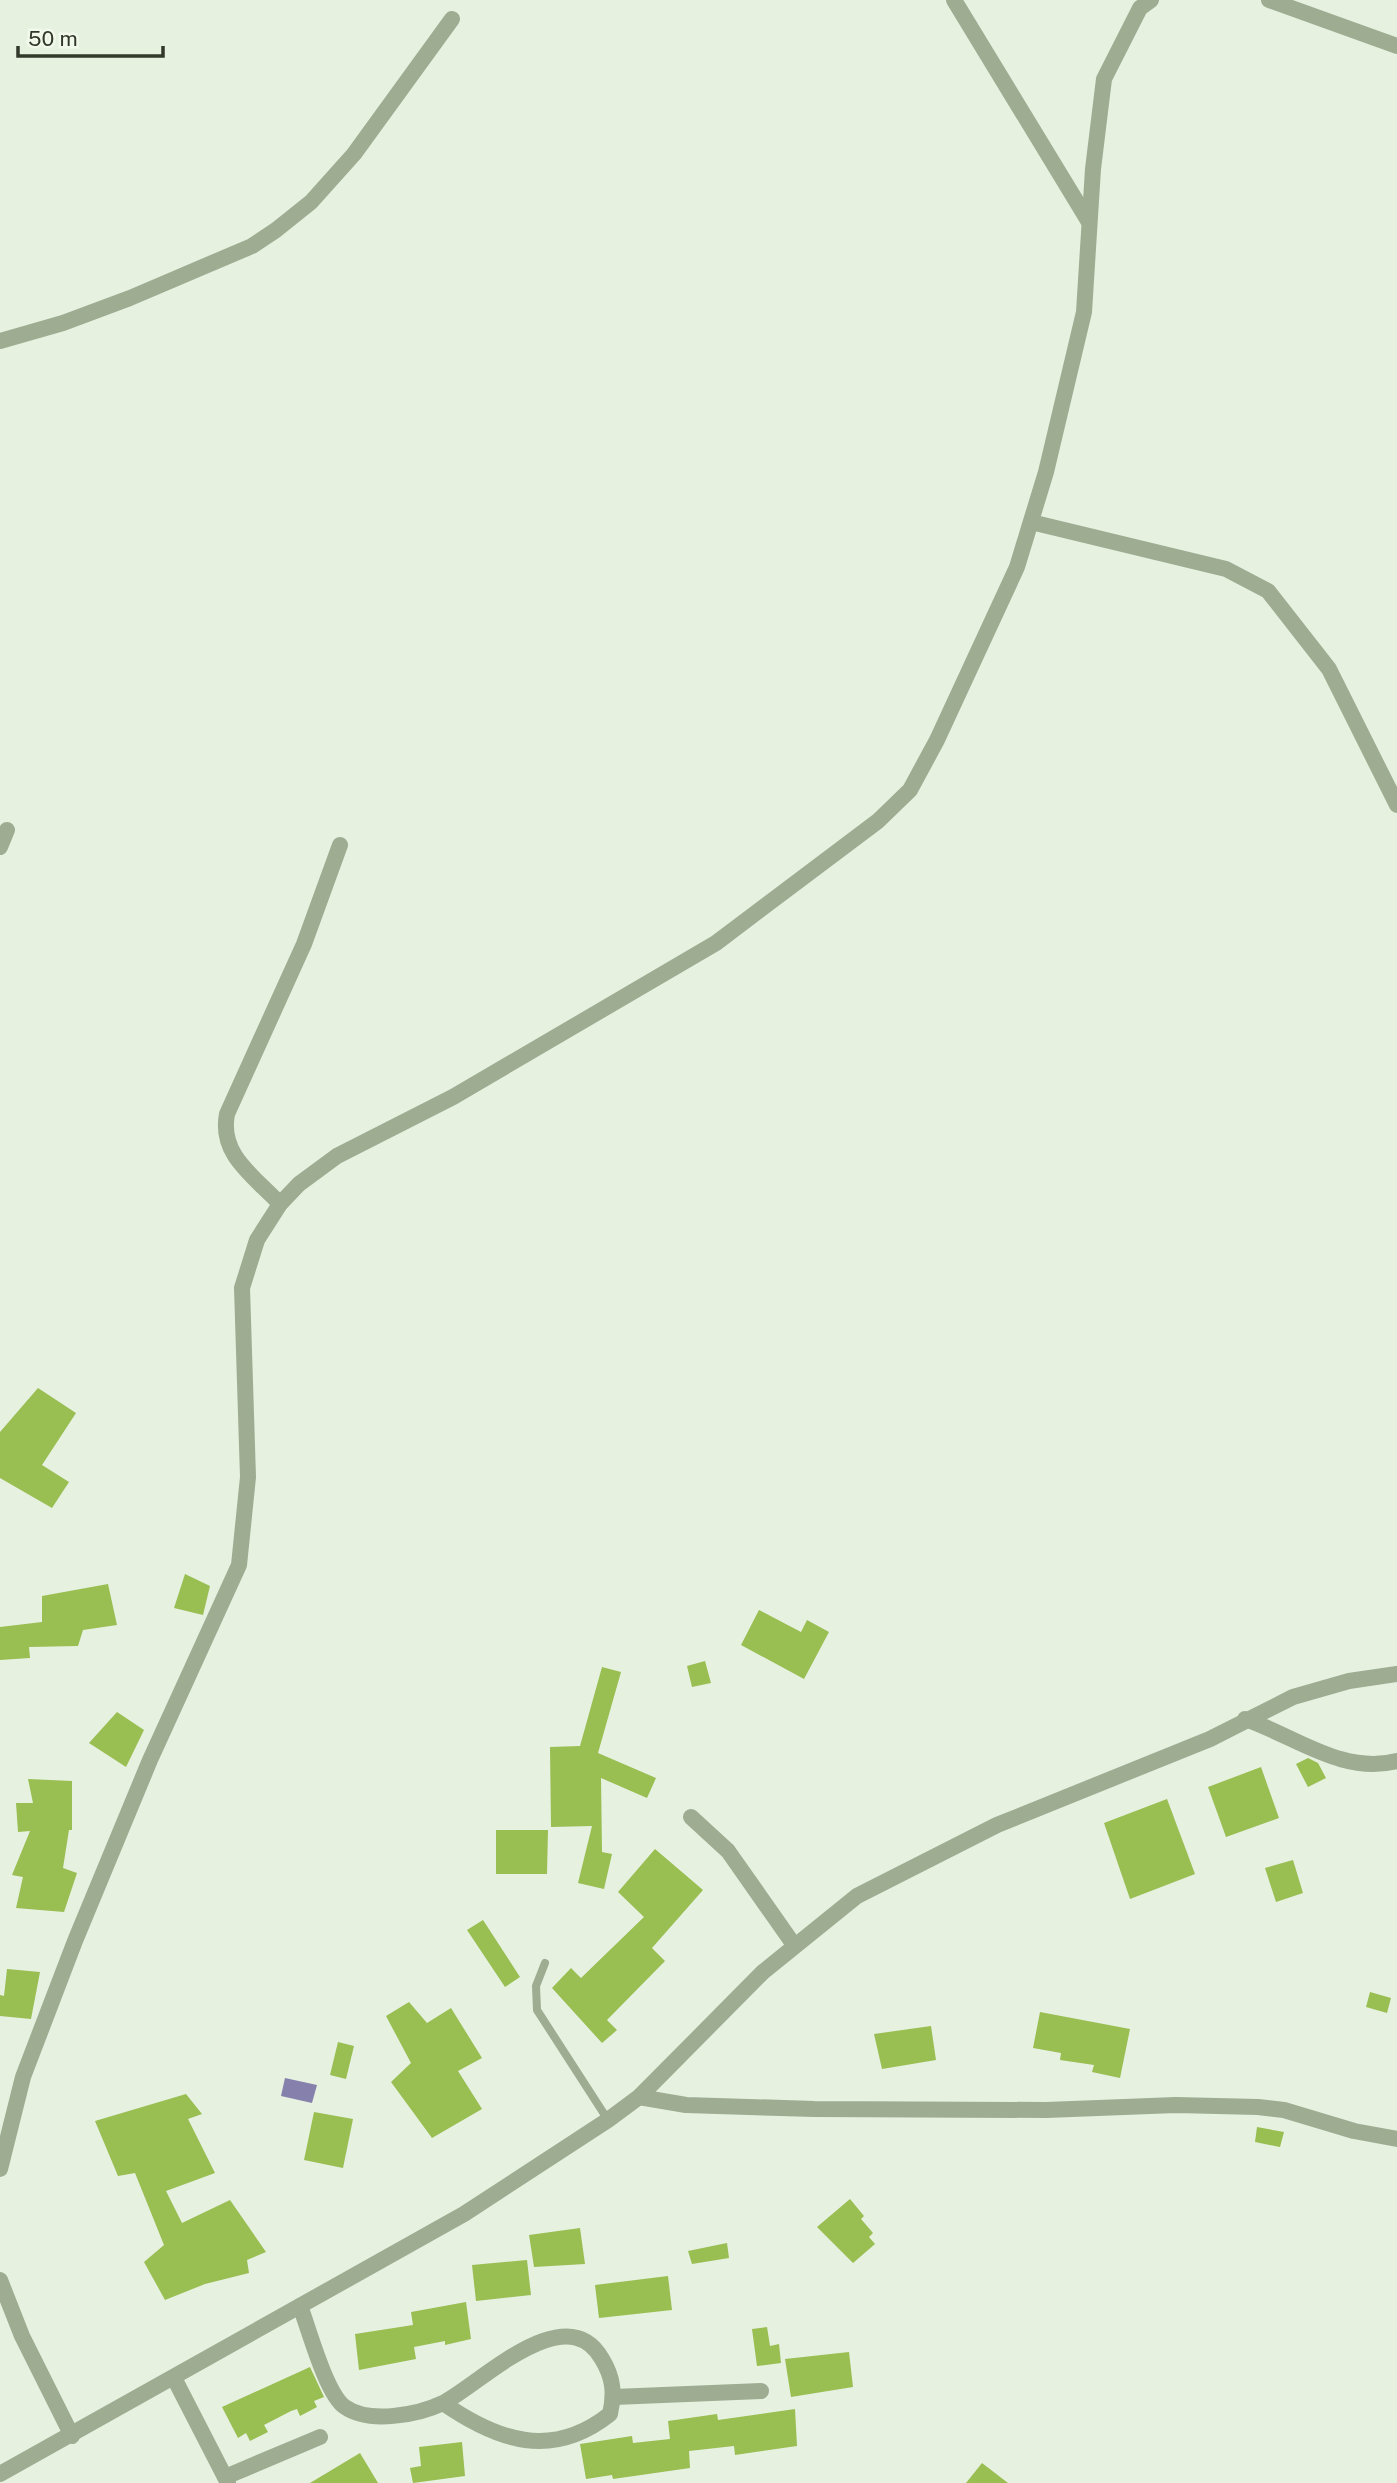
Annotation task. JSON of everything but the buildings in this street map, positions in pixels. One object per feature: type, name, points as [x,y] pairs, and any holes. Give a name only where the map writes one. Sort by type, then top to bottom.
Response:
[{"type":"street","points":[[954,0],[1090,222]]},
{"type":"street","points":[[0,2169],[23,2077],[80,1929],[139,1784],[239,1565],[248,1477],[242,1288],[257,1240],[280,1203],[299,1184],[337,1156],[465,1090],[716,943],[878,821],[910,790],[937,740],[1017,567],[1031,522],[1046,472],[1084,312],[1104,79],[1140,8],[1151,0]]},
{"type":"street","points":[[1269,0],[1397,46]]},
{"type":"street","points":[[0,341],[64,323],[130,298],[251,246],[276,230],[311,202],[354,154],[452,19]]},
{"type":"street","points":[[1031,522],[1226,569],[1268,591],[1329,669],[1397,804]]},
{"type":"street","points":[[0,847],[7,830]]},
{"type":"street","points":[[280,1203],[227,1146],[223,1133],[227,1114],[304,944],[340,845]]},
{"type":"street","points":[[0,2474],[464,2214],[608,2120],[639,2097],[700,2032],[793,1945],[857,1896],[997,1825],[1210,1739],[1245,1719],[1316,1689],[1397,1674]]},
{"type":"street","points":[[1245,1719],[1273,1728],[1323,1754],[1346,1761],[1380,1765],[1397,1761]]},
{"type":"street","points":[[691,1817],[728,1851],[793,1945]]},
{"type":"street","points":[[639,2097],[686,2105],[814,2109],[1258,2107],[1284,2110],[1343,2128],[1397,2139]]},
{"type":"street","points":[[0,2280],[22,2336],[72,2436]]},
{"type":"street","points":[[300,2306],[332,2390],[343,2407],[361,2414],[380,2416],[443,2403],[508,2357],[528,2347],[577,2337],[596,2348],[610,2372],[614,2397],[610,2414],[578,2435],[524,2442],[490,2431],[443,2403]]},
{"type":"street","points":[[174,2378],[227,2480],[320,2437]]},
{"type":"street","points":[[614,2397],[761,2390]]},
{"type":"lane","points":[[545,1963],[536,1986],[537,2010],[608,2120]]},
{"type":"shaded area","points":[[285,2078],[317,2085],[312,2103],[281,2096]]}]
